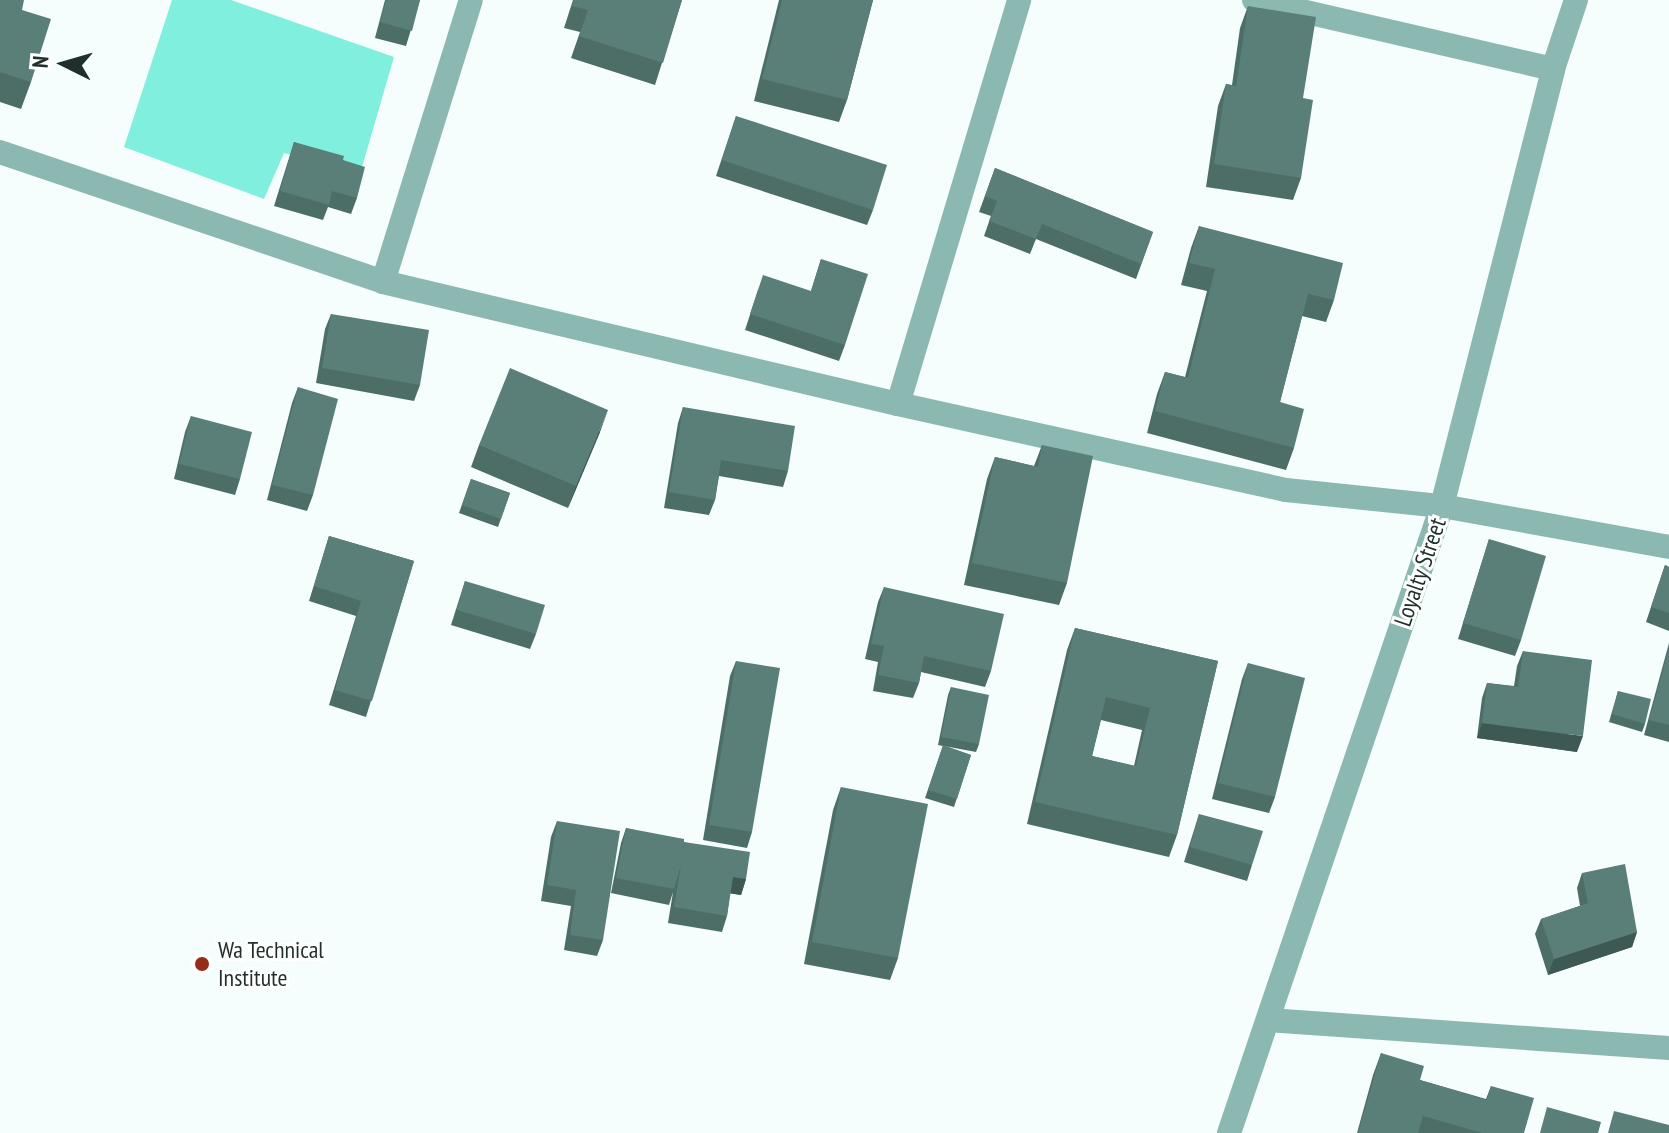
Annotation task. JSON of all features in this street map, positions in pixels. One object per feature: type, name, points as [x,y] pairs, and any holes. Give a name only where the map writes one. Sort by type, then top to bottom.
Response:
[{"type":"street","points":[[383,282],[471,0]]},
{"type":"street","points":[[898,404],[1019,0]]},
{"type":"street","points":[[1254,0],[1553,69]]},
{"type":"street","name":"Loyalty Street","points":[[1229,1133],[1442,506],[1553,69],[1576,0]]},
{"type":"street","points":[[0,152],[383,282],[898,404],[1286,490],[1442,506],[1669,547]]},
{"type":"street","points":[[1268,1020],[1669,1048]]},
{"type":"green space","points":[[172,0],[231,0],[394,57],[360,174],[284,153],[264,199],[124,147]]},
{"type":"building","points":[[0,0],[24,0],[22,10],[51,19],[31,82],[0,72]]},
{"type":"building","points":[[386,0],[420,0],[412,31],[380,22]]},
{"type":"building","points":[[574,0],[682,0],[663,63],[579,36],[588,10],[572,6]]},
{"type":"building","points":[[782,0],[873,0],[847,100],[762,79]]},
{"type":"building","points":[[1248,6],[1316,17],[1303,98],[1313,100],[1301,178],[1214,164],[1226,84],[1236,86]]},
{"type":"building","points":[[736,116],[887,165],[873,210],[722,160]]},
{"type":"building","points":[[294,142],[344,156],[343,160],[365,167],[357,198],[332,191],[329,205],[280,191]]},
{"type":"building","points":[[995,168],[1153,232],[1141,264],[1042,224],[1036,239],[989,221],[997,201],[985,196]]},
{"type":"building","points":[[1199,226],[1343,263],[1334,300],[1308,294],[1280,402],[1304,409],[1294,448],[1155,411],[1165,372],[1188,378],[1215,269],[1189,263]]},
{"type":"building","points":[[821,259],[868,274],[845,345],[750,314],[763,275],[811,291]]},
{"type":"building","points":[[331,314],[429,330],[420,385],[322,368]]},
{"type":"building","points":[[510,368],[608,410],[576,486],[479,445]]},
{"type":"building","points":[[298,387],[338,399],[313,495],[272,485]]},
{"type":"building","points":[[683,407],[795,426],[788,471],[721,460],[715,500],[669,492]]},
{"type":"building","points":[[191,416],[252,432],[240,479],[179,464]]},
{"type":"building","points":[[1042,445],[1093,456],[1067,583],[972,563],[995,457],[1038,467]]},
{"type":"building","points":[[471,479],[510,493],[501,519],[462,505]]},
{"type":"building","points":[[329,536],[414,561],[372,701],[335,690],[361,601],[314,586]]},
{"type":"building","points":[[1489,539],[1546,556],[1521,640],[1463,623]]},
{"type":"building","points":[[1665,565],[1669,567],[1669,613],[1651,607]]},
{"type":"building","points":[[465,581],[545,605],[536,634],[457,610]]},
{"type":"building","points":[[884,587],[1004,614],[991,671],[924,656],[919,683],[878,675],[884,646],[871,644]]},
{"type":"building","points":[[1075,628],[1218,661],[1177,835],[1035,802]],"holes":[[[1106,697],[1150,708],[1136,766],[1092,756]]]},
{"type":"building","points":[[1669,648],[1669,725],[1649,720]]},
{"type":"building","points":[[1523,651],[1592,660],[1583,736],[1482,723],[1487,683],[1518,687]]},
{"type":"building","points":[[736,661],[780,668],[752,832],[709,825]]},
{"type":"building","points":[[1248,663],[1305,678],[1275,797],[1218,783]]},
{"type":"building","points":[[951,687],[989,695],[979,744],[941,737]]},
{"type":"building","points":[[1618,691],[1651,699],[1645,724],[1612,714]]},
{"type":"building","points":[[943,745],[971,755],[957,799],[928,790]]},
{"type":"building","points":[[841,787],[928,804],[898,958],[812,942]]},
{"type":"building","points":[[1199,814],[1263,831],[1252,865],[1190,847]]},
{"type":"building","points":[[557,821],[620,831],[603,940],[570,935],[576,890],[547,885]]},
{"type":"building","points":[[626,828],[684,839],[684,842],[750,852],[746,879],[733,877],[727,916],[674,907],[681,865],[674,889],[616,878]]},
{"type":"building","points":[[1625,864],[1637,932],[1554,959],[1541,919],[1588,903],[1582,873]]},
{"type":"building","points":[[1381,1053],[1424,1066],[1420,1080],[1487,1100],[1491,1086],[1534,1098],[1524,1133],[1482,1133],[1423,1116],[1418,1133],[1358,1133]]},
{"type":"building","points":[[1547,1107],[1601,1122],[1598,1133],[1540,1133]]},
{"type":"building","points":[[1614,1111],[1669,1125],[1669,1133],[1608,1133]]},
{"type":"place","name":"Wa Technical Institute","points":[[202,964]]}]
